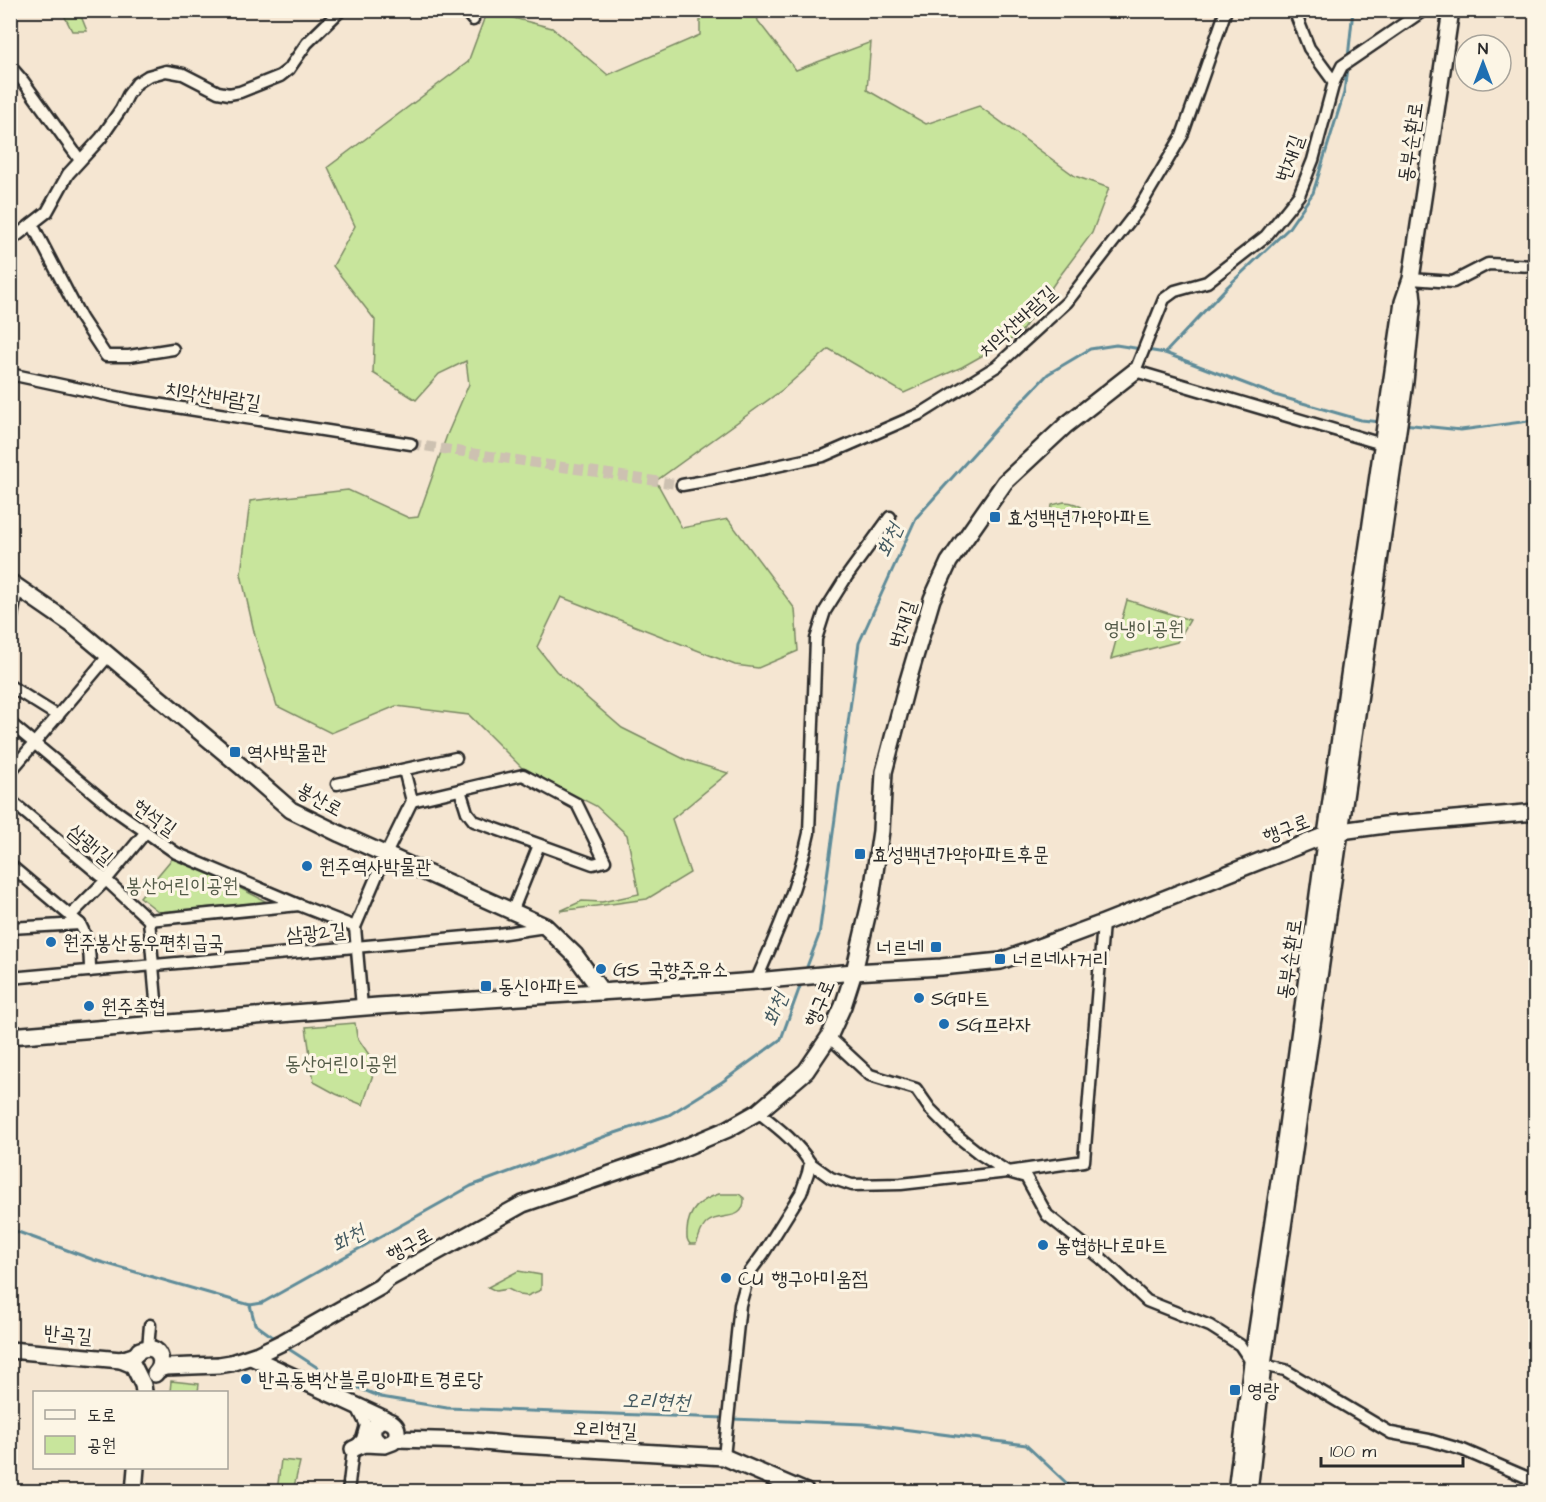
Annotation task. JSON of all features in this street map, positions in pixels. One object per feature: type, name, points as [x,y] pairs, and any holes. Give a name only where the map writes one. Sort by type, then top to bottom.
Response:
[{"type":"street","points":[[10,241],[48,212],[68,174],[101,138],[137,83],[148,76],[166,71],[183,74],[218,92],[229,94],[240,92],[279,76],[289,69],[307,43],[341,10]]},
{"type":"street","points":[[462,10],[473,20]]},
{"type":"street","name":"치악산바람길","points":[[682,485],[824,456],[922,413],[997,366],[1067,302],[1138,210],[1182,136],[1226,10]]},
{"type":"street","points":[[1294,10],[1309,48],[1334,81]]},
{"type":"street","name":"번재길","points":[[854,972],[872,899],[881,831],[884,772],[925,621],[932,599],[949,562],[1005,482],[1066,425],[1136,368],[1164,298],[1175,291],[1207,282],[1266,237],[1299,195],[1313,160],[1334,81],[1342,66],[1424,10]]},
{"type":"street","name":"동부순환로","points":[[1248,1491],[1258,1364],[1285,1141],[1334,833],[1399,381],[1403,302],[1411,279],[1450,10]]},
{"type":"street","points":[[10,66],[80,160]]},
{"type":"street","points":[[32,224],[81,318],[105,356],[129,356],[173,349]]},
{"type":"street","points":[[1411,279],[1453,282],[1488,264],[1536,266]]},
{"type":"street","points":[[1136,368],[1390,439]]},
{"type":"street","name":"치악산바람길","points":[[10,374],[131,400],[411,444]]},
{"type":"street","points":[[756,981],[788,906],[804,860],[809,833],[816,639],[825,611],[846,576],[890,517]]},
{"type":"street","points":[[10,626],[14,584]]},
{"type":"street","name":"봉산로","points":[[14,584],[71,624],[109,655],[291,810],[545,927],[575,955],[602,992]]},
{"type":"street","points":[[10,772],[109,655]]},
{"type":"street","points":[[10,686],[58,716]]},
{"type":"street","name":"현석길","points":[[10,723],[112,808],[176,853],[355,927]]},
{"type":"street","points":[[336,784],[456,758]]},
{"type":"street","points":[[362,1007],[355,927],[412,801],[404,770]]},
{"type":"street","points":[[412,801],[523,775],[577,804],[605,861],[593,864],[474,822],[467,812],[460,790]]},
{"type":"street","name":"삼광1길","points":[[10,800],[106,880],[149,920]]},
{"type":"street","name":"행구로","points":[[251,1353],[264,1340],[317,1317],[374,1281],[388,1279],[523,1204],[669,1154],[728,1129],[759,1112],[807,1071],[829,1037],[843,1006],[854,972],[1001,961],[1334,833],[1385,825],[1536,812]]},
{"type":"street","points":[[70,916],[106,880],[145,833]]},
{"type":"street","points":[[512,912],[539,845]]},
{"type":"street","points":[[10,865],[80,924],[87,937],[90,951],[90,971]]},
{"type":"street","name":"현석길","points":[[149,920],[299,905]]},
{"type":"street","points":[[149,920],[158,1023]]},
{"type":"street","points":[[759,1112],[781,1131],[810,1162],[831,1178],[852,1185],[901,1184],[1084,1161],[1103,923]]},
{"type":"street","points":[[10,928],[80,924]]},
{"type":"street","name":"삼광2길","points":[[10,978],[499,934],[545,927]]},
{"type":"street","points":[[10,1036],[362,1007],[602,992],[854,972]]},
{"type":"street","points":[[829,1037],[870,1076],[916,1089],[930,1109],[956,1135],[1008,1172],[1026,1177],[1047,1215],[1102,1259],[1147,1301],[1210,1326],[1240,1345],[1258,1364],[1285,1370],[1391,1433],[1429,1440],[1462,1450],[1535,1479],[1526,1489],[1528,1491]]},
{"type":"street","points":[[724,1452],[740,1305],[749,1273],[801,1193],[810,1162]]},
{"type":"street","points":[[144,1391],[156,1362],[150,1325]]},
{"type":"street","name":"반곡길","points":[[10,1350],[132,1363],[146,1376],[156,1362]]},
{"type":"street","points":[[144,1391],[144,1385],[132,1363],[140,1350],[166,1367],[219,1365],[251,1353],[357,1407],[414,1431],[473,1441]]},
{"type":"street","name":"동부순환로","points":[[1236,1491],[1258,1364]]},
{"type":"street","points":[[357,1407],[374,1438],[381,1444]]},
{"type":"street","points":[[348,1491],[353,1449],[369,1427],[377,1422],[389,1421],[398,1430],[396,1439],[389,1444],[364,1444],[353,1449]]},
{"type":"street","name":"오리현길","points":[[396,1439],[724,1452],[806,1491]]},
{"type":"street","points":[[134,1491],[136,1469]]},
{"type":"green space","points":[[62,11],[79,11],[87,31],[72,31]]},
{"type":"green space","points":[[487,11],[552,28],[608,75],[700,35],[700,11],[756,11],[758,21],[796,70],[871,42],[867,90],[926,124],[979,106],[1075,176],[1109,188],[1092,233],[1019,335],[962,367],[904,393],[829,349],[782,390],[656,481],[682,528],[728,519],[795,609],[798,651],[758,668],[735,665],[561,597],[537,647],[556,671],[622,728],[686,760],[728,773],[672,819],[690,873],[647,899],[560,911],[582,901],[602,902],[639,894],[627,835],[596,806],[522,768],[469,715],[396,706],[331,733],[277,706],[255,636],[241,574],[250,501],[348,490],[409,518],[418,517],[447,435],[469,384],[466,361],[439,374],[416,400],[373,373],[375,320],[333,266],[355,226],[328,167],[468,62]]},
{"type":"green space","points":[[1064,502],[1073,503],[1087,511],[1085,518],[1082,520],[1051,512],[1052,505]]},
{"type":"green space","name":"영냉이공원","points":[[1127,600],[1190,620],[1177,642],[1111,659]]},
{"type":"green space","name":"봉산어린이공원","points":[[175,855],[267,902],[159,912],[140,897]]},
{"type":"green space","name":"동산어린이공원","points":[[355,1023],[357,1037],[376,1065],[363,1105],[314,1082],[306,1027]]},
{"type":"green space","points":[[719,1194],[739,1194],[744,1198],[743,1206],[736,1214],[713,1219],[705,1224],[696,1244],[690,1244],[687,1231],[690,1217],[696,1207],[706,1199]]},
{"type":"green space","points":[[518,1271],[541,1275],[541,1290],[527,1296],[508,1289],[496,1291],[488,1287]]},
{"type":"green space","points":[[171,1381],[199,1384],[198,1391],[170,1391]]},
{"type":"green space","points":[[281,1460],[300,1462],[293,1491],[277,1491]]},
{"type":"waterway","points":[[1348,58],[1353,10]]},
{"type":"waterway","points":[[1165,353],[1227,287],[1288,229],[1313,193],[1344,93],[1347,67]]},
{"type":"waterway","name":"화천","points":[[805,972],[819,935],[859,643],[916,518],[1048,374],[1090,349],[1116,345],[1141,349]]},
{"type":"waterway","points":[[1147,350],[1165,353],[1275,395],[1361,420],[1381,422]]},
{"type":"waterway","points":[[1403,424],[1461,430],[1536,420]]},
{"type":"waterway","name":"화천","points":[[10,1229],[94,1260],[250,1305],[262,1303],[471,1186],[669,1115],[722,1082],[781,1039],[802,981]]},
{"type":"waterway","name":"오리현천","points":[[250,1305],[255,1324],[277,1340]]},
{"type":"waterway","name":"오리현천","points":[[284,1346],[332,1377],[381,1397],[447,1408],[725,1418]]},
{"type":"waterway","name":"오리현천","points":[[732,1419],[864,1424],[1026,1445],[1076,1492]]},
{"type":"tunnel","points":[[411,444],[682,485]]},
{"type":"place","name":"효성백년가약아파트","points":[[995,517]]},
{"type":"place","name":"역사박물관","points":[[235,752]]},
{"type":"place","name":"효성백년가약아파트후문","points":[[860,854]]},
{"type":"place","name":"원주역사박물관","points":[[307,866]]},
{"type":"place","name":"원주봉산동우편취급국","points":[[51,942]]},
{"type":"place","name":"너르네","points":[[936,947]]},
{"type":"place","name":"너르네사거리","points":[[1000,959]]},
{"type":"place","name":"GS 국향주유소","points":[[601,969]]},
{"type":"place","name":"동신아파트","points":[[486,986]]},
{"type":"place","name":"SG마트","points":[[919,998]]},
{"type":"place","name":"원주축협","points":[[89,1006]]},
{"type":"place","name":"SG프라자","points":[[944,1024]]},
{"type":"place","name":"농협하나로마트","points":[[1043,1245]]},
{"type":"place","name":"CU 행구아미움점","points":[[726,1278]]},
{"type":"place","name":"반곡동벽산블루밍아파트경로당","points":[[246,1379]]},
{"type":"place","name":"영랑","points":[[1235,1390]]}]
